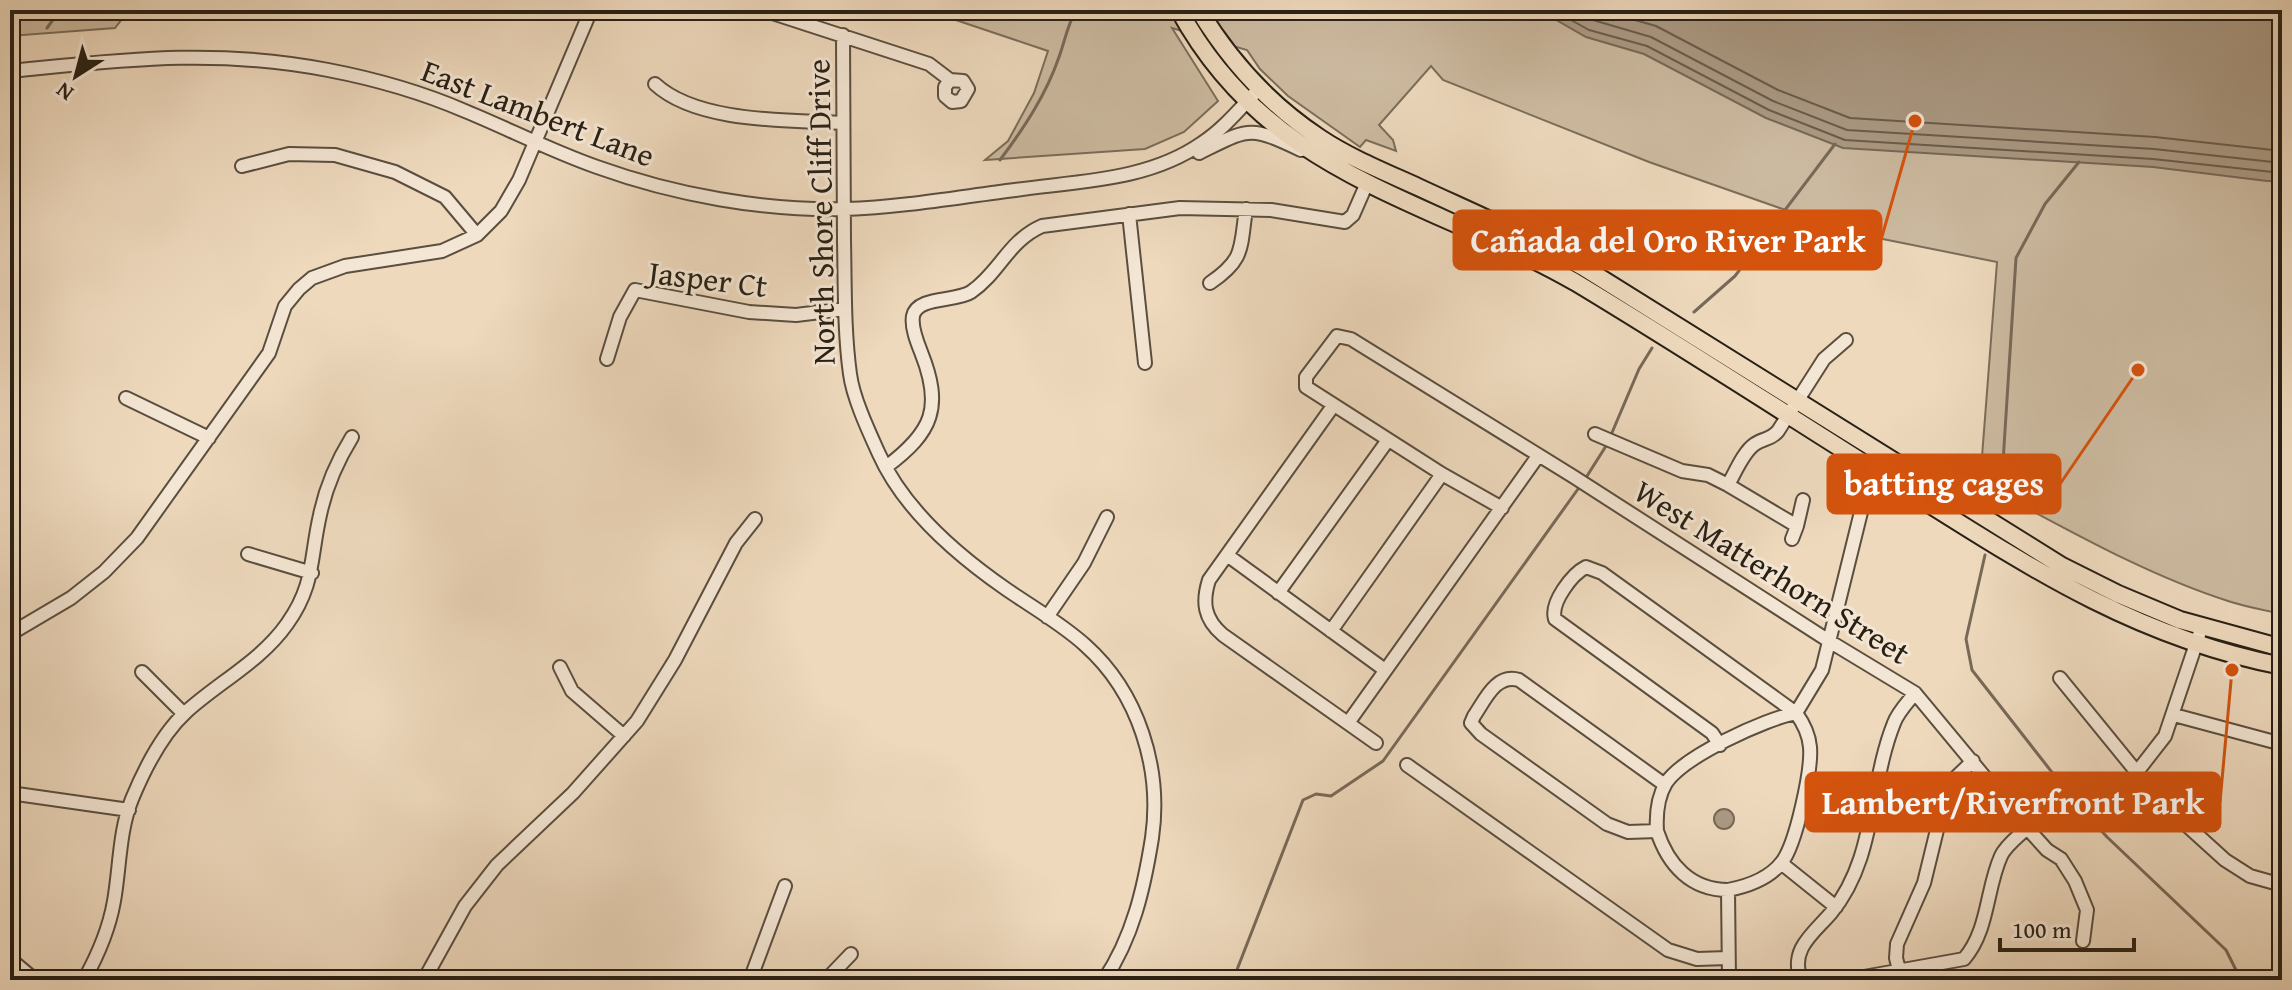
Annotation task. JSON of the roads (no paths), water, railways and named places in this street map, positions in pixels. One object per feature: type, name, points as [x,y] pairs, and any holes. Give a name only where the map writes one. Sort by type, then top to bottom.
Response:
[{"type":"main road","points":[[1179,10],[1200,45],[1229,83],[1253,91],[1334,147],[1511,230],[1605,280],[2081,576],[2157,611],[2202,627],[2282,648]]},
{"type":"main road","points":[[1199,10],[1276,127],[1326,162],[1557,272],[2072,592],[2151,628],[2196,644],[2282,666]]},
{"type":"main road","points":[[1423,209],[1433,205],[1494,231],[1511,230]]},
{"type":"street","points":[[10,634],[71,598],[104,572],[137,538],[269,353],[285,306],[299,289],[312,278],[345,266],[442,251],[477,235],[501,211],[519,180],[591,10]]},
{"type":"street","points":[[763,10],[929,64],[950,80]]},
{"type":"street","name":"North Shore Cliff Drive","points":[[843,35],[845,309],[850,378],[876,447],[886,467],[936,533],[1002,586],[1087,646],[1113,678],[1138,721],[1152,762],[1155,816],[1146,879],[1126,943],[1104,980]]},
{"type":"street","name":"East Lambert Lane","points":[[10,71],[140,58],[220,56],[271,60],[377,81],[420,94],[600,168],[685,192],[776,206],[844,209],[903,205],[1147,170],[1173,160],[1211,137],[1253,91]]},
{"type":"street","points":[[655,84],[674,98],[718,111],[843,123]]},
{"type":"street","points":[[1173,160],[1202,152],[1236,134],[1248,132],[1269,136],[1326,162]]},
{"type":"street","points":[[242,166],[289,154],[335,155],[395,172],[445,197],[477,235]]},
{"type":"street","points":[[886,467],[907,451],[925,429],[932,410],[934,390],[914,328],[913,316],[917,308],[929,301],[947,301],[969,294],[990,277],[1017,241],[1042,226],[1180,208],[1283,212],[1345,222],[1353,215],[1367,183]]},
{"type":"street","points":[[1210,283],[1229,270],[1238,259],[1246,209]]},
{"type":"street","points":[[1129,214],[1145,363]]},
{"type":"street","name":"Jasper Ct","points":[[607,359],[620,317],[635,290],[749,312],[796,315],[845,309]]},
{"type":"street","name":"West Matterhorn Street","points":[[1333,406],[1311,392],[1305,381],[1337,336],[1351,339],[1915,693],[2027,828],[2047,850],[2061,859],[2075,881],[2087,910],[2083,941]]},
{"type":"street","points":[[1728,485],[1753,445],[1774,436],[1824,359],[1846,340]]},
{"type":"street","points":[[126,398],[209,438]]},
{"type":"street","points":[[1376,743],[1223,635],[1207,615],[1204,598],[1209,580],[1333,406],[1502,508]]},
{"type":"street","points":[[1595,434],[1682,471],[1708,475],[1728,485],[1794,532],[1803,500]]},
{"type":"street","points":[[84,980],[110,920],[129,810],[144,774],[184,714],[249,664],[287,625],[312,573],[327,485],[352,437]]},
{"type":"street","points":[[1278,593],[1388,440]]},
{"type":"street","points":[[1348,723],[1538,456]]},
{"type":"street","points":[[1720,745],[1712,733],[1560,624],[1553,615],[1554,605],[1579,571],[1586,567],[1595,568],[1796,713],[1807,732],[1810,758],[1792,840],[1781,863],[1761,880],[1728,890],[1707,888],[1683,874],[1662,849],[1657,831],[1657,808],[1665,785],[1681,767],[1776,717],[1796,713],[1819,678],[1855,527],[1891,460]]},
{"type":"street","points":[[1331,631],[1442,474]]},
{"type":"street","points":[[1047,617],[1084,563],[1107,517]]},
{"type":"street","points":[[424,980],[465,906],[497,865],[573,793],[645,709],[675,660],[736,543],[755,519]]},
{"type":"street","points":[[248,554],[312,573]]},
{"type":"street","points":[[1227,555],[1385,670]]},
{"type":"street","points":[[2137,772],[2161,744],[2174,715],[2202,627]]},
{"type":"street","points":[[560,667],[572,691],[624,736]]},
{"type":"street","points":[[142,672],[184,714]]},
{"type":"street","points":[[1657,831],[1628,832],[1607,824],[1481,734],[1471,723],[1500,680],[1511,677],[1665,785]]},
{"type":"street","points":[[2060,678],[2161,802],[2225,860],[2250,876],[2282,885]]},
{"type":"street","points":[[1801,980],[1798,969],[1803,942],[1848,890],[1859,863],[1893,723],[1915,693]]},
{"type":"street","points":[[2174,715],[2282,744]]},
{"type":"street","points":[[1899,970],[1897,944],[1924,883],[1946,793],[1953,780],[1973,761]]},
{"type":"street","points":[[1407,765],[1668,950],[1697,959],[1728,958]]},
{"type":"street","points":[[10,793],[129,810]]},
{"type":"street","points":[[1847,980],[1964,959],[1972,947],[1988,905],[2001,856],[2027,828]]},
{"type":"street","points":[[1781,863],[1836,907]]},
{"type":"street","points":[[750,980],[785,886]]},
{"type":"street","points":[[1728,890],[1729,980]]},
{"type":"street","points":[[826,980],[851,954]]},
{"type":"street","points":[[10,959],[35,980]]},
{"type":"water","points":[[1539,10],[2188,10],[2282,15],[2282,181],[2153,167],[1843,148],[1766,118],[1644,54],[1586,37]]},
{"type":"water","points":[[1720,809],[1728,809],[1734,819],[1728,829],[1720,829],[1714,823],[1714,815]]},
{"type":"waterway","points":[[47,28],[60,10]]},
{"type":"waterway","points":[[1000,160],[1048,85],[1076,10]]},
{"type":"waterway","points":[[1694,312],[1735,276],[1835,144]]},
{"type":"waterway","points":[[1995,510],[2002,478],[2016,258],[2045,204],[2079,162]]},
{"type":"waterway","points":[[1611,435],[1639,369],[1652,348]]},
{"type":"waterway","points":[[1587,476],[1606,446]]},
{"type":"waterway","points":[[1233,980],[1303,800],[1316,794],[1331,796],[1383,761],[1578,489]]},
{"type":"waterway","points":[[1985,555],[1966,639],[1972,670],[2076,803],[2107,837],[2226,950],[2241,980]]},
{"type":"place","name":"Cañada del Oro River Park","points":[[1915,121]]},
{"type":"place","name":"batting cages","points":[[2138,370]]},
{"type":"place","name":"Lambert/Riverfront Park","points":[[2232,670]]}]
